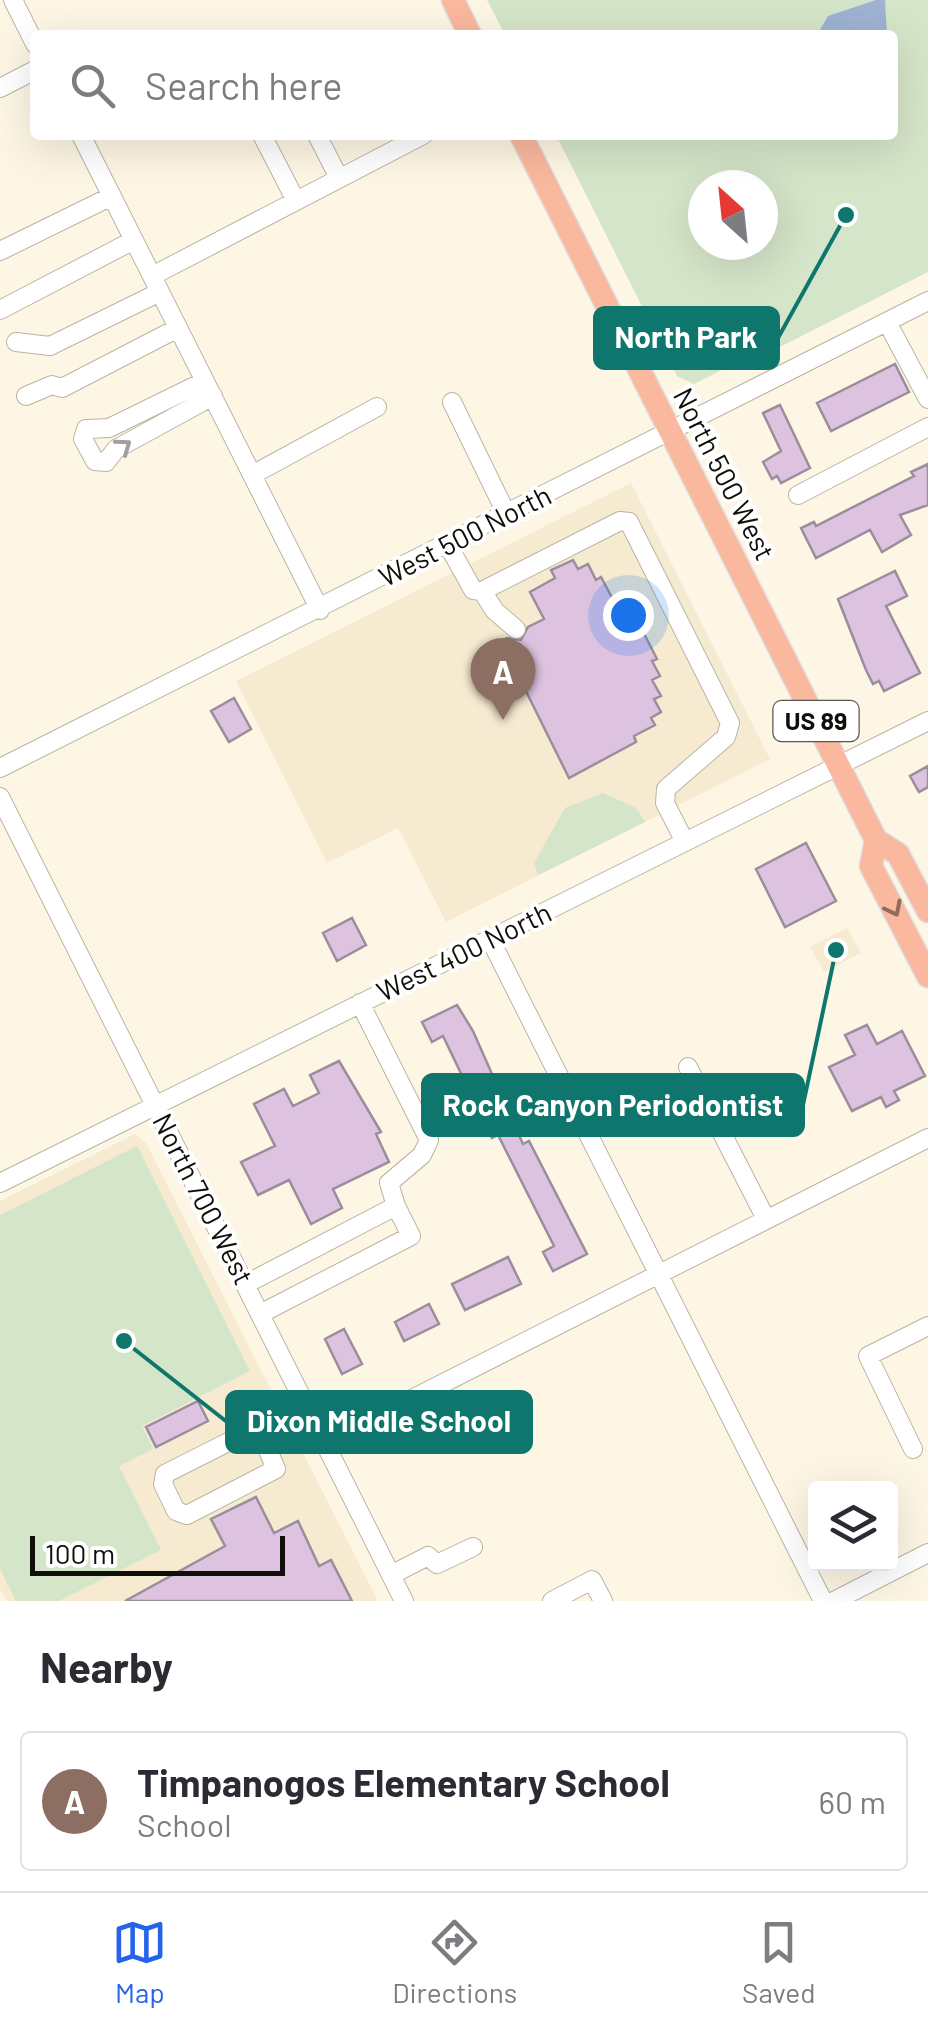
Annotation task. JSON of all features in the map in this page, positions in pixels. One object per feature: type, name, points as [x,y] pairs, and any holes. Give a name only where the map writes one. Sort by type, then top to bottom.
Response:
[{"type":"main road","points":[[453,0],[460,30]]},
{"type":"main road","name":"North 500 West","points":[[523,140],[876,840],[898,854],[928,911]]},
{"type":"main road","name":"North 500 West","points":[[876,840],[872,866],[928,976]]},
{"type":"street","points":[[12,0],[30,34]]},
{"type":"street","points":[[0,88],[30,73]]},
{"type":"street","points":[[84,140],[320,610]]},
{"type":"street","points":[[265,140],[296,201]]},
{"type":"street","points":[[320,140],[339,178]]},
{"type":"street","points":[[383,140],[390,152]]},
{"type":"street","points":[[16,342],[50,346],[296,201],[413,140]]},
{"type":"street","points":[[0,251],[112,196]]},
{"type":"street","points":[[0,310],[134,240]]},
{"type":"street","name":"West 500 North","points":[[0,768],[928,301]]},
{"type":"street","points":[[887,322],[928,399]]},
{"type":"street","points":[[26,396],[52,385],[62,388],[178,328]]},
{"type":"street","points":[[209,388],[116,449],[106,462],[94,461],[82,439],[86,429],[109,428],[209,388]]},
{"type":"street","points":[[452,402],[508,515]]},
{"type":"street","points":[[252,475],[377,407]]},
{"type":"street","points":[[798,495],[928,427]]},
{"type":"street","points":[[477,590],[620,522],[630,522],[730,723],[726,737],[672,782],[665,803],[685,842]]},
{"type":"street","points":[[448,545],[477,590],[516,629]]},
{"type":"street","name":"West 400 North","points":[[0,1183],[928,721]]},
{"type":"street","name":"North 700 West","points":[[0,797],[404,1601]]},
{"type":"street","points":[[490,938],[823,1601]]},
{"type":"street","points":[[260,1314],[411,1236],[389,1183],[422,1155],[429,1140],[360,1004]]},
{"type":"street","points":[[688,1066],[766,1219]]},
{"type":"street","points":[[325,1443],[928,1138]]},
{"type":"street","points":[[246,1284],[396,1206]]},
{"type":"street","points":[[913,1449],[868,1356],[928,1326]]},
{"type":"street","points":[[258,1427],[276,1469],[187,1515],[176,1511],[163,1484],[165,1474],[305,1403]]},
{"type":"street","points":[[391,1574],[428,1556],[437,1564],[473,1547]]},
{"type":"street","points":[[834,1601],[928,1553]]},
{"type":"street","points":[[552,1601],[592,1580],[603,1601]]},
{"type":"shaded area","points":[[631,483],[770,759],[446,922],[398,828],[327,863],[236,681]]},
{"type":"shaded area","points":[[847,928],[861,953],[824,972],[810,947]]},
{"type":"shaded area","points":[[135,1134],[146,1143],[378,1601],[7,1601],[0,1589],[0,1201]]},
{"type":"green space","points":[[487,0],[928,0],[928,272],[778,348],[752,355],[694,384],[677,376],[559,140],[898,140],[898,30],[502,30]]},
{"type":"green space","points":[[603,793],[636,808],[645,822],[538,875],[534,863],[565,808]]},
{"type":"green space","points":[[137,1146],[250,1371],[142,1426],[153,1449],[119,1466],[161,1550],[59,1601],[16,1601],[0,1569],[0,1215]]},
{"type":"water","points":[[885,0],[887,30],[820,30],[828,16]]},
{"type":"building","points":[[895,364],[909,392],[831,431],[817,403]]},
{"type":"building","points":[[780,405],[810,468],[781,483],[777,476],[772,479],[763,462],[781,451],[763,413]]},
{"type":"building","points":[[928,464],[928,505],[900,515],[911,535],[882,552],[870,530],[816,558],[801,528],[814,522],[816,526],[914,476],[911,472]]},
{"type":"building","points":[[573,560],[578,569],[588,564],[596,580],[601,577],[626,624],[636,618],[657,659],[652,661],[660,676],[652,680],[661,696],[654,699],[661,712],[651,718],[655,725],[634,736],[636,742],[569,778],[515,669],[508,672],[493,645],[507,638],[521,640],[528,627],[544,619],[530,592],[555,578],[551,570]]},
{"type":"building","points":[[895,571],[907,596],[886,606],[920,673],[884,691],[879,681],[873,684],[866,670],[838,599]]},
{"type":"building","points":[[234,698],[251,729],[229,742],[211,711]]},
{"type":"building","points":[[928,766],[928,787],[919,792],[910,776]]},
{"type":"building","points":[[806,843],[836,901],[785,927],[756,869]]},
{"type":"building","points":[[352,918],[366,945],[337,961],[323,933]]},
{"type":"building","points":[[457,1005],[473,1031],[523,1144],[529,1141],[587,1254],[553,1271],[543,1252],[554,1246],[498,1135],[492,1138],[443,1036],[432,1042],[422,1022]]},
{"type":"building","points":[[867,1025],[877,1044],[902,1031],[925,1076],[894,1091],[899,1100],[886,1107],[881,1097],[852,1111],[829,1067],[855,1055],[845,1035]]},
{"type":"building","points":[[339,1061],[381,1132],[376,1134],[389,1162],[333,1189],[342,1208],[311,1224],[289,1180],[258,1195],[241,1162],[275,1146],[254,1104],[284,1089],[293,1106],[319,1093],[310,1075]]},
{"type":"building","points":[[508,1257],[521,1284],[465,1310],[452,1284]]},
{"type":"building","points":[[429,1304],[439,1324],[404,1341],[395,1322]]},
{"type":"building","points":[[344,1329],[362,1364],[342,1374],[325,1339]]},
{"type":"building","points":[[198,1401],[208,1421],[156,1447],[146,1427]]},
{"type":"building","points":[[256,1497],[274,1533],[298,1521],[319,1566],[331,1560],[352,1601],[125,1601],[225,1546],[211,1519]]},
{"type":"place","name":"North Park","points":[[846,215]]},
{"type":"place","name":"Timpanogos Elementary School","points":[[503,720]]},
{"type":"place","name":"Rock Canyon Periodontist","points":[[836,950]]},
{"type":"place","name":"Dixon Middle School","points":[[124,1341]]}]
